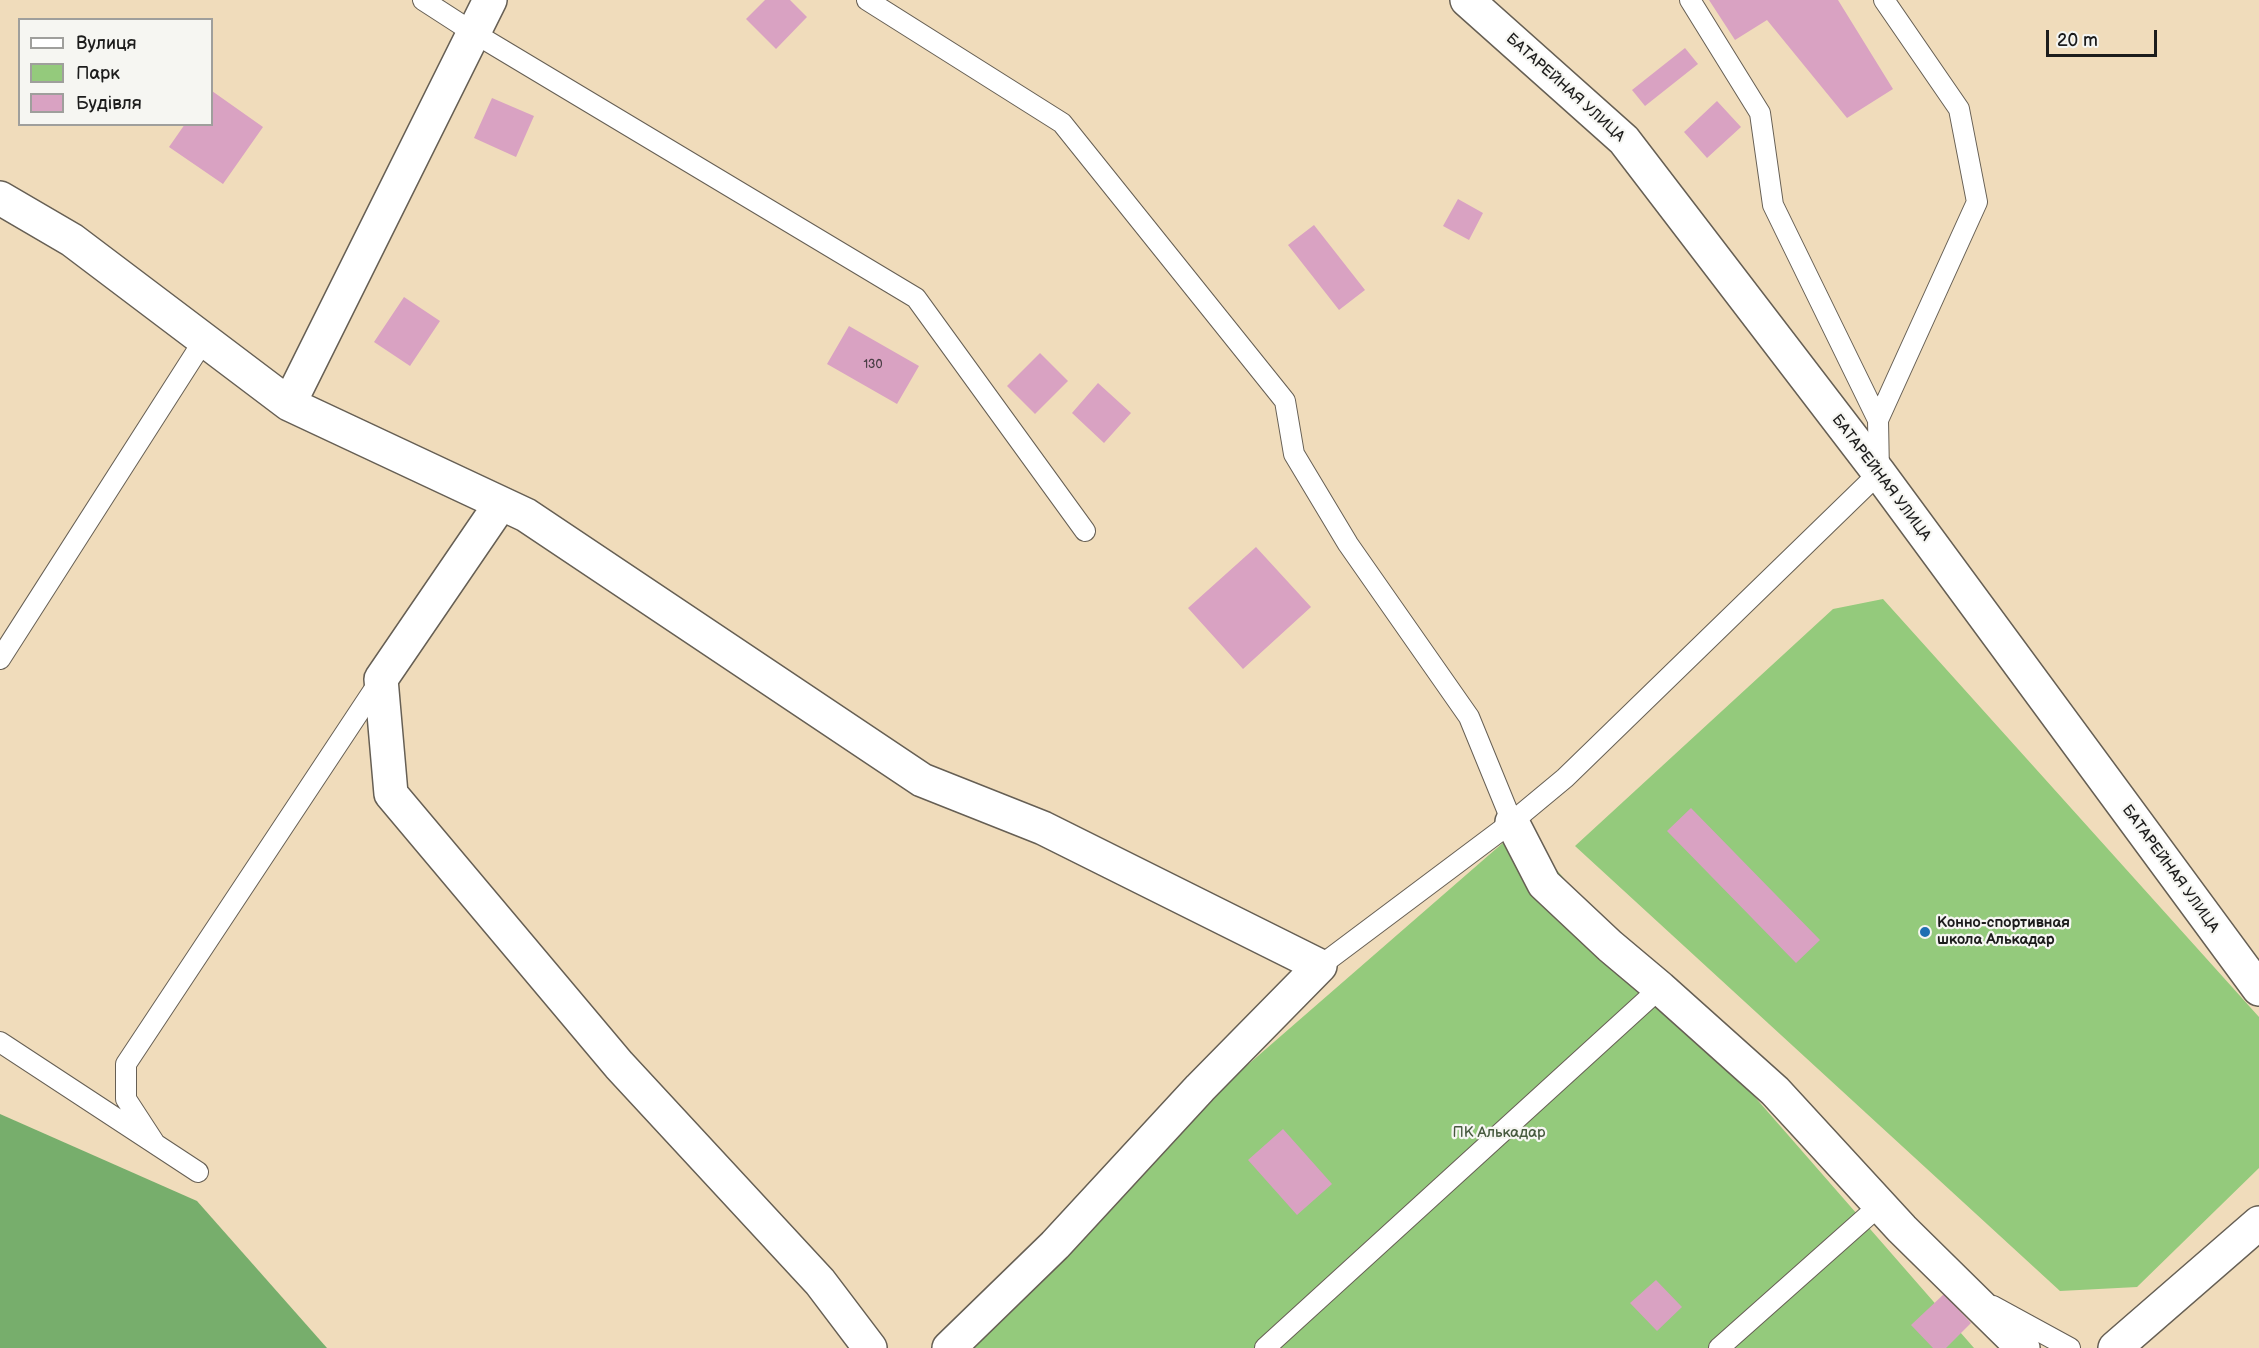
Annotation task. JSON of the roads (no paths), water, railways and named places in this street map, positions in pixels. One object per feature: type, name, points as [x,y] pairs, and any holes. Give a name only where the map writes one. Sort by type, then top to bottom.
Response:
[{"type":"street","points":[[289,404],[490,0]]},
{"type":"street","name":"БАТАРЕЙНАЯ УЛИЦА","points":[[1467,0],[1624,140],[1879,473],[2259,989]]},
{"type":"street","points":[[0,198],[72,240],[289,404],[526,515],[922,780],[1043,828],[1320,966],[1200,1088],[1055,1245],[949,1348]]},
{"type":"street","points":[[493,515],[381,679],[391,794],[619,1065],[820,1282],[870,1348]]},
{"type":"street","points":[[1512,822],[1544,884],[1610,946],[1774,1091],[1880,1205],[2023,1348]]},
{"type":"street","points":[[2115,1348],[2259,1223]]},
{"type":"lane","points":[[423,0],[474,33],[916,298],[1085,531]]},
{"type":"lane","points":[[867,0],[1062,123],[1285,401],[1294,454],[1348,544],[1469,717],[1512,822]]},
{"type":"lane","points":[[1320,966],[1512,822],[1565,778],[1879,473],[1878,420],[1773,205],[1760,113],[1690,0]]},
{"type":"lane","points":[[1878,420],[1977,202],[1959,109],[1884,0]]},
{"type":"lane","points":[[0,659],[204,340]]},
{"type":"lane","points":[[154,1142],[126,1100],[126,1064],[381,679]]},
{"type":"lane","points":[[1265,1348],[1660,988]]},
{"type":"lane","points":[[0,1042],[198,1172]]},
{"type":"lane","points":[[1719,1348],[1880,1205]]},
{"type":"lane","points":[[1964,1290],[2070,1348]]},
{"type":"place","name":"Конно-спортивная школа Алькадар","points":[[1925,932]]},
{"type":"park label","name":"ПК Алькадар","points":[[1499,1133]]}]
